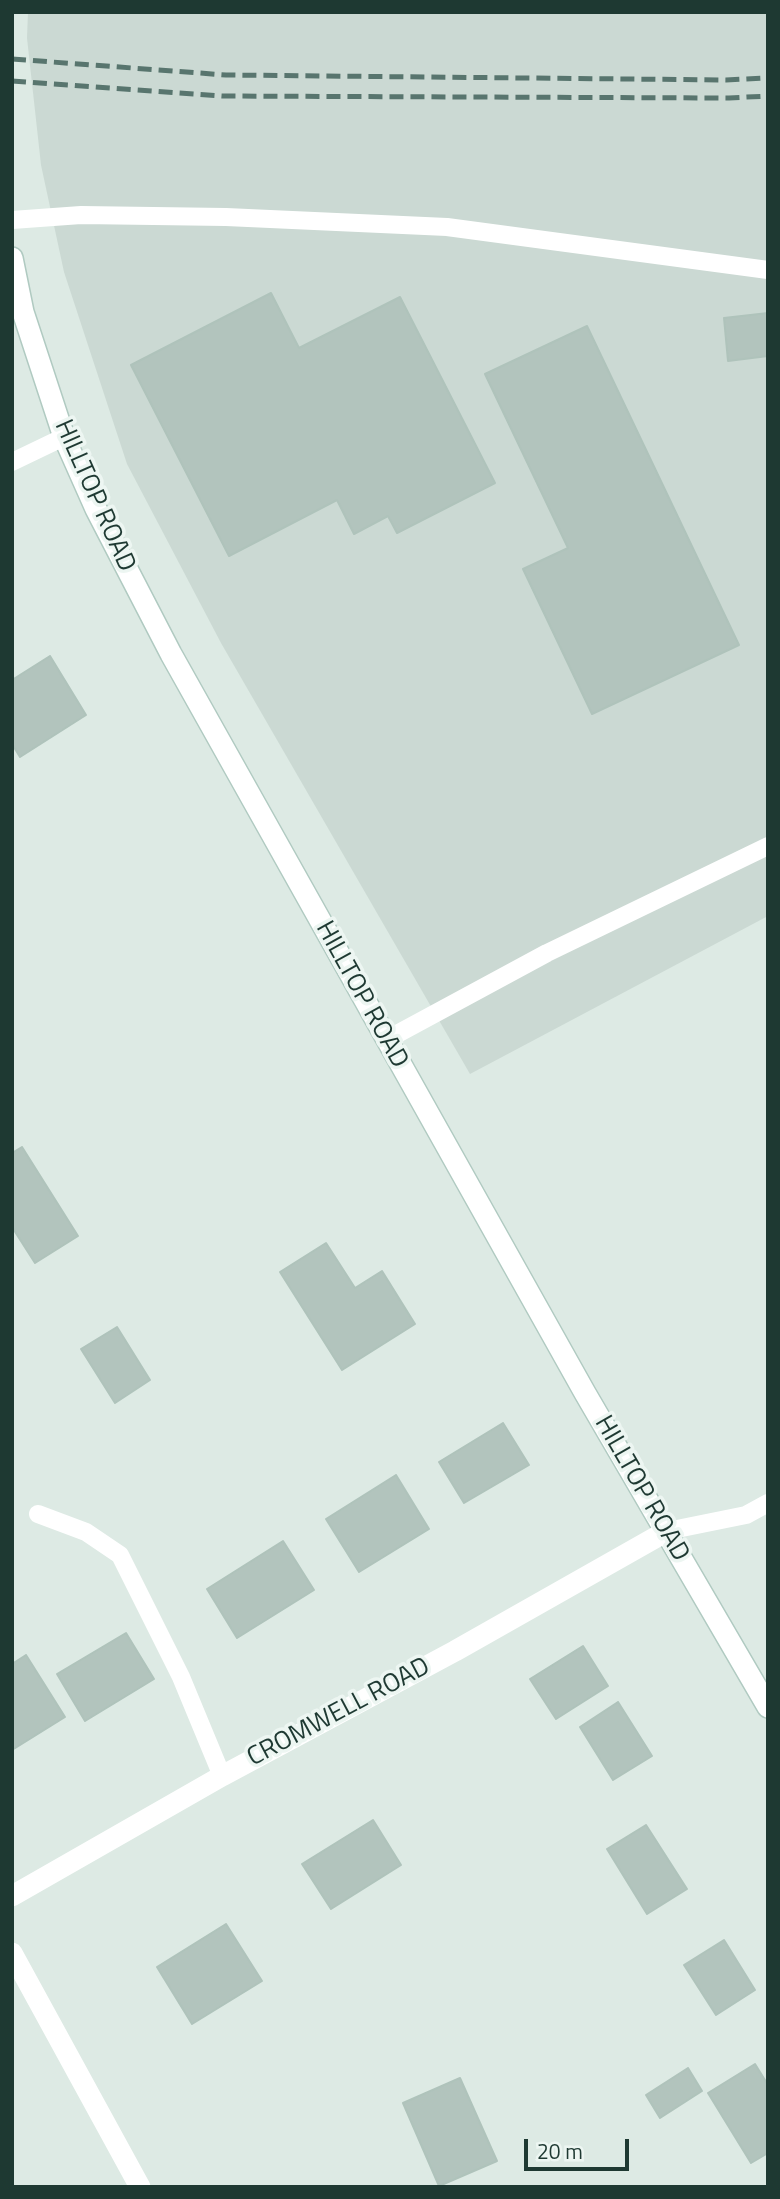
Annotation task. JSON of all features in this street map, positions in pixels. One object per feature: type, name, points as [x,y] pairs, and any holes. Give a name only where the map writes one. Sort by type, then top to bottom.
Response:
[{"type":"main road","name":"HILLTOP ROAD","points":[[12,258],[23,312],[64,437],[96,509],[171,654],[585,1393],[768,1707]]},
{"type":"main road","name":"CROMWELL ROAD","points":[[12,1896],[222,1776],[455,1651],[667,1531]]},
{"type":"main road","points":[[12,1952],[141,2187]]},
{"type":"lane","points":[[12,220],[81,215],[173,216],[447,227],[768,270]]},
{"type":"lane","points":[[12,461],[64,437]]},
{"type":"lane","points":[[386,1040],[547,953],[768,846]]},
{"type":"lane","points":[[667,1531],[746,1516],[768,1503]]},
{"type":"lane","points":[[38,1514],[86,1532],[120,1555],[181,1677],[222,1776]]},
{"type":"shaded area","points":[[28,12],[768,12],[768,916],[470,1074],[221,643],[127,464],[64,272],[41,165],[27,38]]},
{"type":"building","points":[[271,293],[299,348],[400,297],[495,483],[397,533],[388,516],[354,534],[337,500],[229,556],[131,365]]},
{"type":"building","points":[[768,313],[768,356],[728,361],[724,318]]},
{"type":"building","points":[[587,326],[739,645],[592,714],[523,569],[568,548],[485,374]]},
{"type":"building","points":[[50,656],[86,715],[20,757],[12,744],[12,680]]},
{"type":"building","points":[[22,1147],[78,1236],[35,1263],[12,1227],[12,1153]]},
{"type":"building","points":[[326,1243],[355,1288],[382,1271],[415,1324],[342,1370],[280,1272]]},
{"type":"building","points":[[117,1327],[150,1380],[115,1403],[81,1349]]},
{"type":"building","points":[[503,1423],[529,1465],[464,1503],[439,1462]]},
{"type":"building","points":[[396,1475],[429,1529],[359,1572],[326,1519]]},
{"type":"building","points":[[283,1541],[314,1590],[237,1638],[207,1589]]},
{"type":"building","points":[[126,1633],[154,1679],[85,1721],[57,1674]]},
{"type":"building","points":[[583,1646],[608,1686],[556,1719],[530,1679]]},
{"type":"building","points":[[26,1655],[65,1717],[12,1750],[12,1664]]},
{"type":"building","points":[[618,1702],[652,1756],[613,1780],[580,1727]]},
{"type":"building","points":[[373,1820],[401,1865],[331,1909],[302,1864]]},
{"type":"building","points":[[646,1825],[687,1889],[647,1914],[607,1849]]},
{"type":"building","points":[[226,1924],[262,1981],[192,2024],[157,1967]]},
{"type":"building","points":[[724,1940],[755,1990],[716,2015],[684,1965]]},
{"type":"building","points":[[755,2064],[768,2085],[768,2153],[751,2163],[708,2093]]},
{"type":"building","points":[[688,2068],[702,2091],[660,2118],[646,2095]]},
{"type":"building","points":[[460,2078],[497,2161],[439,2186],[403,2103]]},
{"type":"railway","points":[[12,59],[226,75],[726,80],[768,78]]},
{"type":"railway","points":[[12,81],[223,96],[768,96]]}]
